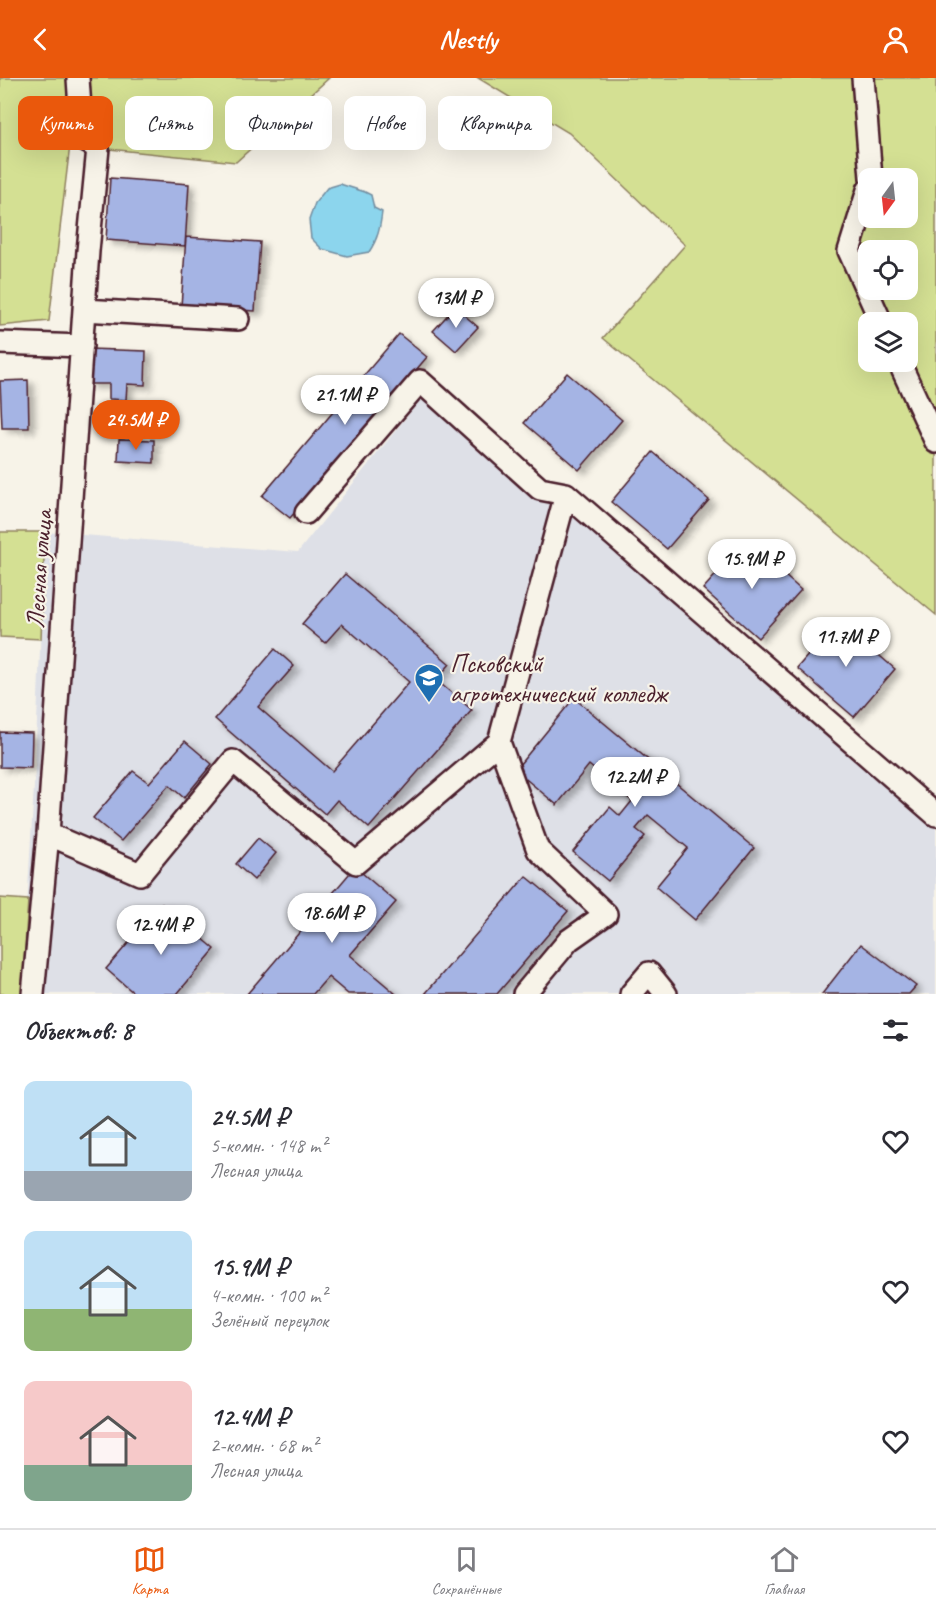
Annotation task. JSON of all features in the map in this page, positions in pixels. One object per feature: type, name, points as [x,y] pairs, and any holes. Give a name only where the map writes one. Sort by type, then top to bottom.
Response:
[{"type":"street","name":"Лесная улица","points":[[33,994],[48,834],[84,310],[98,148],[82,139],[78,78]]},
{"type":"street","points":[[863,78],[870,168]]},
{"type":"street","points":[[858,222],[849,251],[876,312]]},
{"type":"street","points":[[84,310],[238,319]]},
{"type":"street","points":[[0,343],[82,346]]},
{"type":"street","points":[[904,372],[936,442]]},
{"type":"street","points":[[306,513],[420,381],[540,489],[566,494],[936,815]]},
{"type":"street","points":[[48,834],[140,874],[233,760],[356,863],[499,742],[566,494]]},
{"type":"street","points":[[499,742],[538,850],[606,914],[569,940],[524,994]]},
{"type":"street","points":[[631,994],[649,973],[666,994]]},
{"type":"shaded area","name":"Псковский агротехнический колледж","points":[[433,384],[936,799],[936,994],[22,994],[45,532],[298,552]]},
{"type":"green space","points":[[0,78],[329,78],[309,96],[225,96],[225,150],[249,150],[236,162],[113,149],[113,96],[18,96],[18,150],[69,150],[49,321],[0,326]]},
{"type":"green space","points":[[478,78],[936,78],[936,615],[603,338],[685,245],[569,133],[552,123],[552,96],[508,96]]},
{"type":"green space","points":[[0,532],[45,532],[41,639],[0,637]]},
{"type":"green space","points":[[0,898],[28,900],[22,994],[0,994]]},
{"type":"water","points":[[340,184],[371,195],[374,208],[382,212],[375,243],[369,252],[347,256],[322,249],[311,238],[309,220],[315,203],[327,188]]},
{"type":"building","points":[[110,178],[189,184],[185,246],[106,240]]},
{"type":"building","points":[[186,237],[260,242],[255,311],[181,306]]},
{"type":"building","points":[[455,307],[478,327],[456,351],[433,331]]},
{"type":"building","points":[[399,334],[427,357],[290,518],[262,496]]},
{"type":"building","points":[[89,349],[146,351],[145,385],[127,384],[126,400],[109,399],[109,384],[88,384]]},
{"type":"building","points":[[567,373],[622,420],[579,470],[524,423]]},
{"type":"building","points":[[28,380],[29,428],[2,428],[0,381]]},
{"type":"building","points":[[119,439],[154,440],[154,463],[118,461]]},
{"type":"building","points":[[653,452],[709,500],[667,549],[611,502]]},
{"type":"building","points":[[746,541],[801,590],[758,638],[703,589]]},
{"type":"building","points":[[345,574],[450,664],[436,680],[472,710],[369,828],[337,800],[325,814],[215,719],[275,649],[294,666],[258,707],[332,771],[409,682],[342,624],[325,643],[302,624]]},
{"type":"building","points":[[838,620],[895,669],[854,717],[797,668]]},
{"type":"building","points":[[574,698],[754,848],[695,920],[656,887],[688,848],[648,815],[636,829],[645,836],[608,881],[573,852],[610,807],[620,816],[632,801],[589,765],[557,805],[515,770]]},
{"type":"building","points":[[0,732],[32,733],[31,768],[0,767]]},
{"type":"building","points":[[185,741],[212,764],[184,798],[169,785],[121,841],[93,818],[133,771],[149,783]]},
{"type":"building","points":[[258,838],[276,853],[254,880],[236,864]]},
{"type":"building","points":[[355,867],[396,902],[350,955],[396,994],[348,994],[328,977],[313,994],[247,994]]},
{"type":"building","points":[[526,876],[568,911],[497,994],[425,994]]},
{"type":"building","points":[[162,904],[215,949],[177,994],[135,994],[106,969]]},
{"type":"building","points":[[861,944],[916,986],[909,994],[822,994]]},
{"type":"place","name":"Псковский агротехнический колледж","points":[[429,704]]}]
